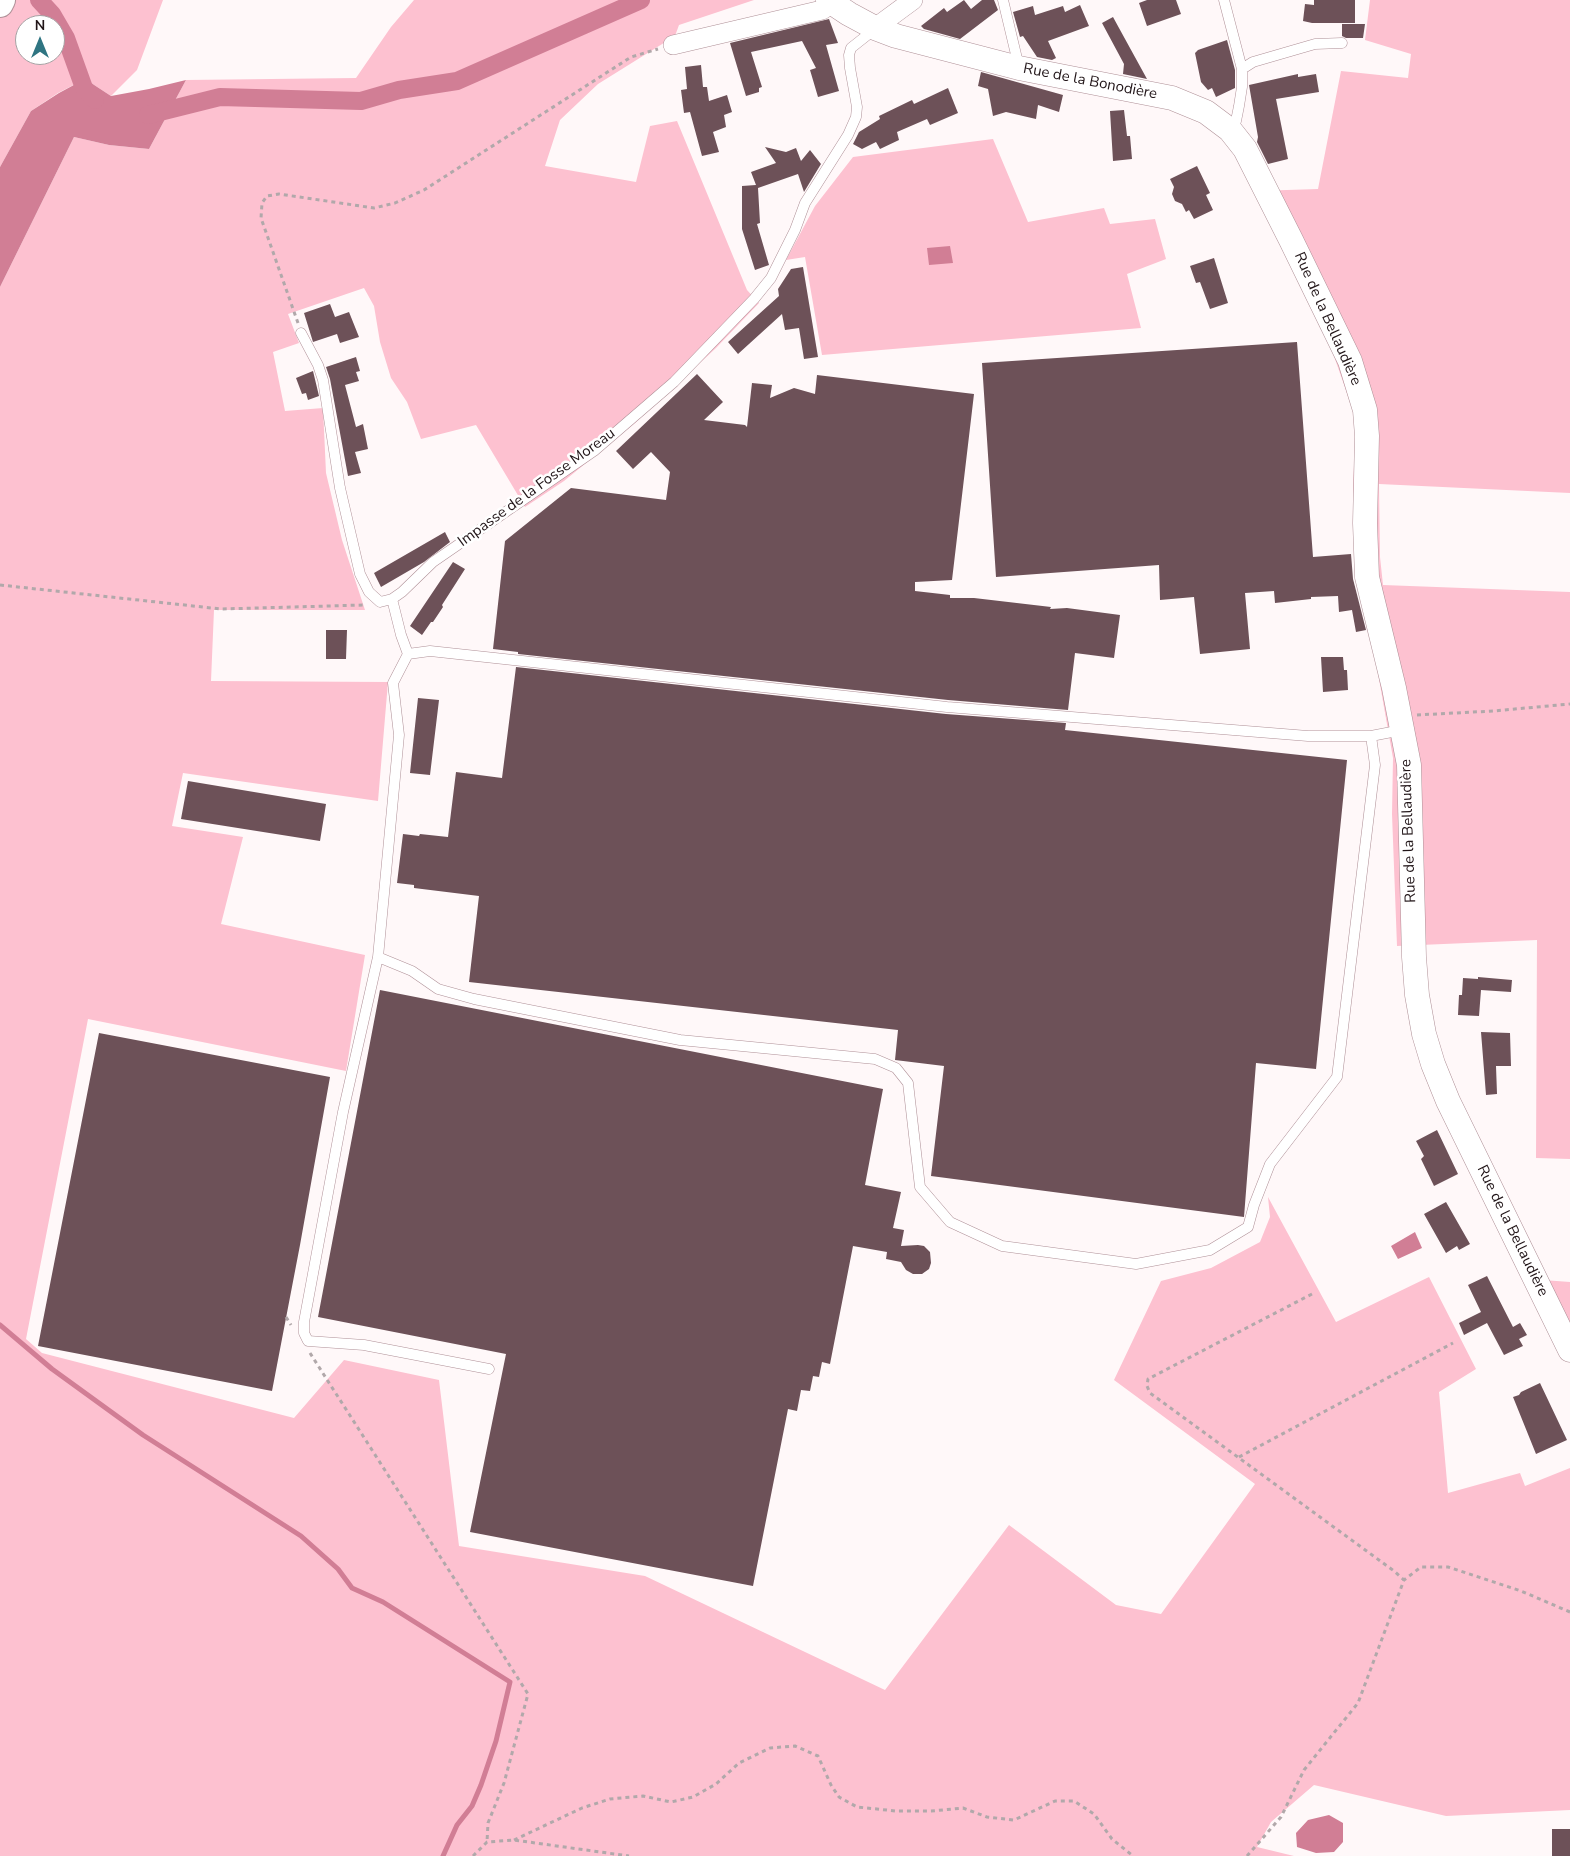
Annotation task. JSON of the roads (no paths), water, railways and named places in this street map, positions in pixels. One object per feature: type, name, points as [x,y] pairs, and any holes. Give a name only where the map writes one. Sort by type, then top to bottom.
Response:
[{"type":"main road","points":[[0,4],[2,0]]},
{"type":"street","points":[[875,28],[913,0]]},
{"type":"street","points":[[673,45],[822,10],[830,2]]},
{"type":"street","name":"Rue de la Bonodière","points":[[830,2],[875,28],[958,53],[1019,68],[1172,98],[1206,112],[1230,130],[1245,149],[1291,240]]},
{"type":"street","name":"Rue de la Bellaudière","points":[[1291,240],[1350,362],[1365,410],[1367,436],[1365,522],[1367,577],[1401,722],[1409,765],[1414,957],[1417,995],[1424,1034],[1433,1064],[1448,1101],[1570,1350]]},
{"type":"lane","points":[[1003,0],[1019,68]]},
{"type":"lane","points":[[1224,0],[1242,69],[1239,106],[1236,121],[1230,130]]},
{"type":"lane","name":"Impasse de la Fosse Moreau","points":[[301,333],[318,365],[323,380],[340,488],[360,574],[369,592],[380,602],[392,599],[402,592],[433,562],[594,451],[674,382],[772,278],[795,230],[805,203],[848,135],[856,117],[857,107],[849,55],[851,48],[875,28]]},
{"type":"lane","points":[[1242,69],[1253,62],[1315,44],[1342,43]]},
{"type":"lane","points":[[392,599],[400,635],[408,654]]},
{"type":"lane","points":[[408,654],[430,651],[957,708],[1308,736],[1371,736],[1401,722]]},
{"type":"lane","points":[[408,654],[393,683],[399,735],[378,957],[343,1112],[304,1322],[304,1332],[308,1340],[364,1345],[489,1369]]},
{"type":"lane","points":[[378,957],[412,971],[438,989],[474,999],[680,1040],[875,1060],[896,1068],[908,1083],[920,1187],[950,1222],[1002,1246],[1136,1264],[1210,1250],[1248,1227],[1254,1205],[1270,1164],[1337,1077],[1375,765],[1371,736]]},
{"type":"waterway","points":[[39,0],[52,14],[66,38],[84,88],[95,100]]},
{"type":"waterway","points":[[148,115],[220,97],[361,101],[399,90],[457,81],[641,0]]},
{"type":"waterway","points":[[0,1325],[52,1369],[143,1435],[301,1536],[338,1569],[352,1588],[383,1602],[510,1682],[496,1741],[481,1785],[472,1806],[457,1825],[443,1856]]}]
